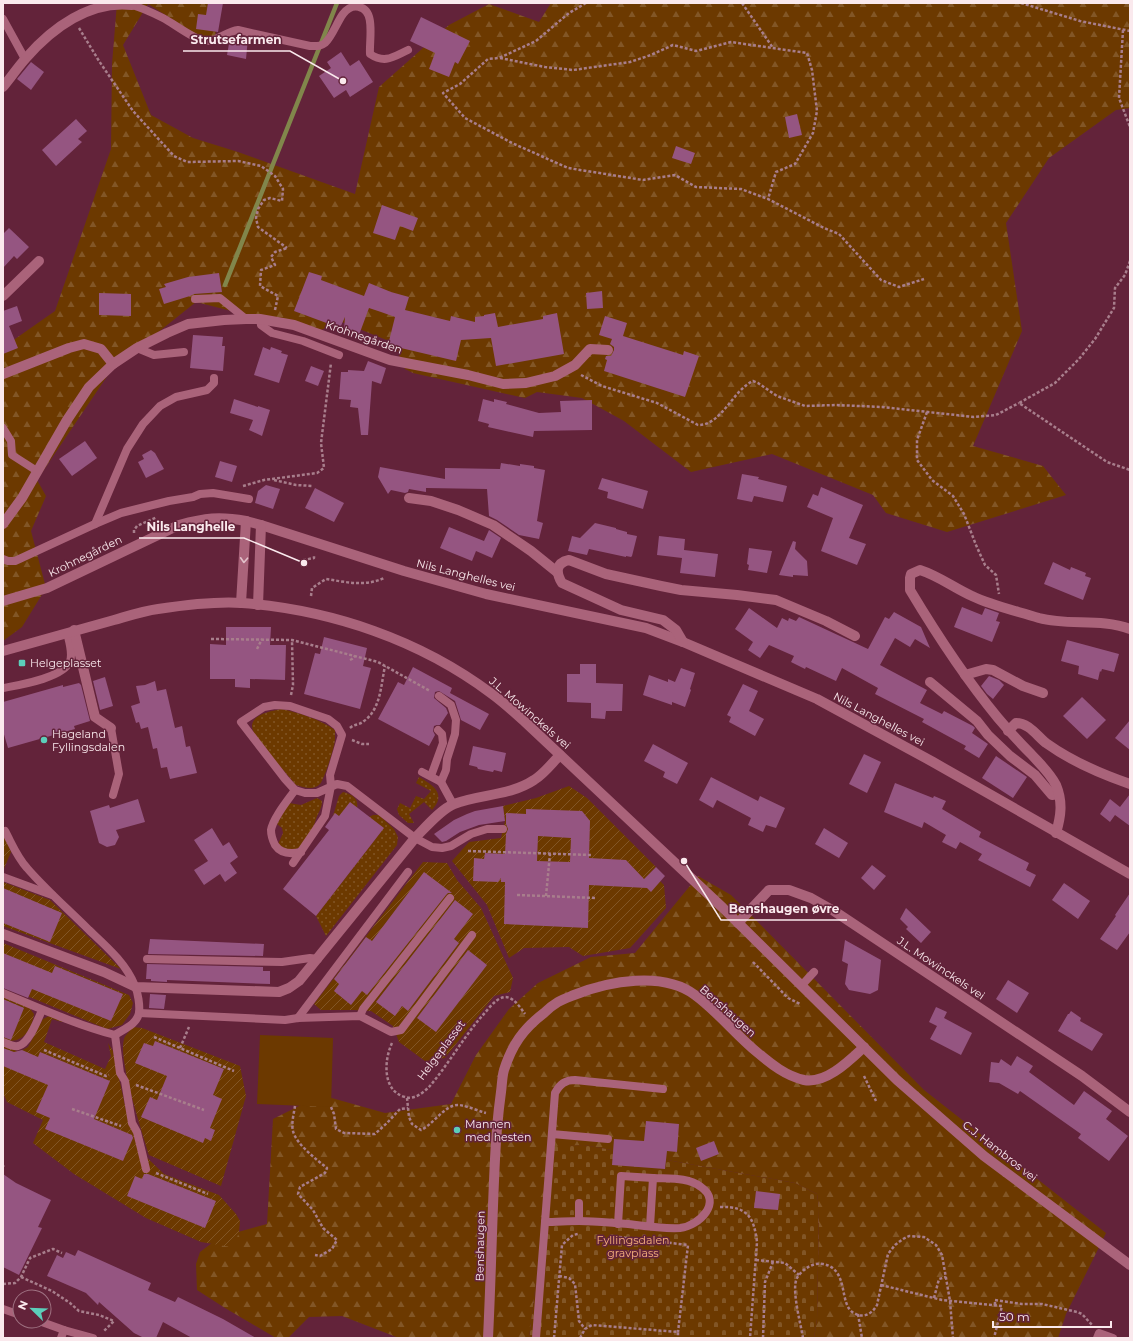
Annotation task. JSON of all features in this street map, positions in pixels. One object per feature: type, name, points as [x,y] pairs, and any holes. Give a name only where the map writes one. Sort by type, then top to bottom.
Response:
[{"type":"street","points":[[3,87],[25,59],[43,40],[73,18],[91,10],[112,5],[132,4]]},
{"type":"street","points":[[3,296],[39,261]]},
{"type":"street","name":"Krohnegården","points":[[3,524],[22,498],[67,420],[89,387],[113,364],[138,348],[167,332],[188,324],[224,320],[260,319],[294,325],[390,360],[468,375],[503,384],[526,383],[555,376],[575,364],[590,349],[608,350]]},
{"type":"street","points":[[3,374],[69,348],[84,344],[101,349],[113,364]]},
{"type":"street","points":[[409,498],[431,501],[458,510],[493,525],[531,551],[557,572],[562,583],[621,610],[663,620],[676,630],[683,642]]},
{"type":"street","name":"Krohnegården","points":[[3,601],[47,588],[179,525],[201,519],[227,518],[246,521]]},
{"type":"street","points":[[241,603],[246,521]]},
{"type":"street","name":"Nils Langhelles vei","points":[[246,521],[411,573],[486,594],[646,628],[683,642],[817,700],[933,762],[1130,874]]},
{"type":"street","points":[[258,605],[261,525]]},
{"type":"street","points":[[557,572],[560,565],[569,560],[606,574],[681,590],[776,600],[826,621],[855,636]]},
{"type":"street","points":[[1056,833],[1061,816],[1061,808],[1056,786],[1049,774],[1008,731],[974,689],[952,657],[910,590],[911,574],[920,570],[934,574],[973,596],[1056,622],[1100,622],[1121,625],[1130,629]]},
{"type":"street","name":"J.L. Mowinckels vei","points":[[3,651],[156,609],[217,603],[241,603],[295,610],[355,624],[403,642],[450,666],[492,694],[560,755],[738,923],[864,1047]]},
{"type":"street","points":[[71,632],[95,717],[111,728]]},
{"type":"street","points":[[965,675],[986,669],[993,670],[1023,686],[1043,693]]},
{"type":"street","points":[[930,682],[978,721],[988,735],[1010,756],[1035,775],[1052,795],[1058,794]]},
{"type":"street","points":[[1008,731],[1016,723],[1021,723],[1061,753],[1097,771],[1130,784]]},
{"type":"street","points":[[3,934],[104,972],[136,987],[279,992],[289,988],[299,981],[415,838],[436,817],[453,804],[516,789],[535,780],[560,755]]},
{"type":"street","name":"J.L. Mowinckels vei","points":[[738,923],[769,890],[789,890],[812,898],[834,911],[1082,1076],[1130,1112]]},
{"type":"street","name":"Benshaugen","points":[[488,1338],[491,1288],[492,1219],[499,1103],[503,1073],[510,1051],[521,1035],[532,1022],[557,1002],[578,994],[630,980],[650,980],[682,988],[694,994],[708,1006],[744,1042],[770,1064],[791,1076],[805,1080],[820,1080],[846,1063],[864,1047]]},
{"type":"street","name":"C.J. Hambros vei","points":[[864,1047],[897,1080],[984,1156],[1130,1264]]},
{"type":"lane","points":[[132,4],[164,18],[197,38],[205,41],[214,39],[231,31],[238,30],[310,46],[320,46],[326,41],[344,12],[350,7],[357,6],[364,8],[369,15],[371,26],[370,54],[377,59],[388,60],[408,50]]},
{"type":"lane","points":[[3,19],[25,59]]},
{"type":"lane","points":[[194,299],[220,298],[246,319]]},
{"type":"lane","points":[[260,319],[261,325],[272,333],[302,341],[336,354]]},
{"type":"lane","points":[[138,348],[154,355],[184,352]]},
{"type":"lane","points":[[95,524],[127,449],[143,424],[160,406],[176,397],[207,390],[214,382],[214,378]]},
{"type":"lane","points":[[3,428],[11,440],[12,455],[37,471]]},
{"type":"lane","points":[[3,559],[15,561],[121,513],[169,501],[193,497],[200,494],[213,494],[249,499]]},
{"type":"lane","points":[[3,688],[37,681],[58,672],[67,665],[70,661],[71,655],[71,632]]},
{"type":"lane","points":[[439,696],[451,705],[456,720],[455,734],[447,760],[446,770],[441,782]]},
{"type":"lane","points":[[293,863],[325,816],[331,786],[330,775],[342,735],[337,726],[328,719],[290,706],[274,705],[264,707],[241,722],[295,790],[305,793],[317,793],[331,786],[337,784],[348,786],[415,838],[426,845],[442,848],[451,846],[471,834],[487,829],[503,829]]},
{"type":"lane","points":[[111,728],[119,774],[113,795]]},
{"type":"lane","points":[[431,776],[443,743],[442,734],[438,730]]},
{"type":"lane","points":[[422,772],[441,782],[453,804]]},
{"type":"lane","points":[[295,790],[274,822],[271,831],[276,847],[291,854],[301,852]]},
{"type":"lane","points":[[3,993],[42,1010],[115,1035],[133,1023],[139,1013],[136,987],[129,975],[113,954],[30,872],[17,855],[5,831]]},
{"type":"lane","points":[[298,1018],[408,872]]},
{"type":"lane","points":[[3,877],[54,896]]},
{"type":"lane","points":[[360,1016],[363,1009],[450,898]]},
{"type":"lane","points":[[139,1013],[285,1020],[298,1018],[360,1016],[391,1032],[400,1030],[472,935]]},
{"type":"lane","points":[[147,959],[282,962],[310,958],[318,959]]},
{"type":"lane","points":[[802,985],[814,972]]},
{"type":"lane","points":[[3,1042],[13,1046],[19,1046],[28,1040],[42,1010]]},
{"type":"lane","points":[[115,1035],[120,1073],[125,1081],[132,1123],[137,1132],[146,1169]]},
{"type":"lane","points":[[536,1338],[555,1092],[562,1083],[567,1080],[663,1089]]},
{"type":"lane","points":[[552,1134],[608,1139]]},
{"type":"lane","points":[[545,1222],[579,1221],[618,1224],[680,1228],[689,1226],[704,1216],[708,1208],[709,1199],[707,1192],[691,1181],[621,1176],[618,1224]]},
{"type":"lane","points":[[650,1226],[653,1178]]},
{"type":"lane","points":[[579,1203],[579,1221]]},
{"type":"lane","points":[[52,1326],[93,1338]]},
{"type":"lane","points":[[61,1338],[64,1330]]},
{"type":"lane","points":[[1098,1335],[1113,1338]]},
{"type":"path","points":[[586,3],[569,13],[536,41],[500,58],[488,60],[460,84],[443,93],[464,118],[512,143],[568,168],[643,180],[675,175],[696,187],[741,189],[840,234],[881,280],[899,287],[924,279]]},
{"type":"path","points":[[742,3],[773,49]]},
{"type":"path","points":[[1021,3],[1080,21],[1130,31]]},
{"type":"path","points":[[73,18],[99,61],[133,111],[174,156],[187,162],[238,161],[261,166],[275,176],[283,189],[282,201],[270,198],[264,200],[258,209],[256,218],[258,226],[287,248],[275,252],[271,257],[275,266],[260,270],[260,286],[278,296],[275,309]]},
{"type":"path","points":[[1123,30],[1119,98],[1130,127]]},
{"type":"path","points":[[500,58],[545,67],[573,70],[630,62],[673,45],[696,51],[731,42],[807,53],[812,70],[817,111],[813,133],[795,164],[776,172],[768,200]]},
{"type":"path","points":[[575,364],[581,374],[602,386],[657,403],[698,425],[709,423],[718,416],[748,383],[753,381],[776,396],[804,406],[836,404],[882,407],[974,417],[996,414],[1019,404],[1055,383],[1079,359],[1095,339],[1114,308],[1115,288],[1125,276],[1130,261]]},
{"type":"path","points":[[313,486],[296,485],[272,479],[317,473],[324,468],[321,443],[336,354]]},
{"type":"path","points":[[1019,404],[1107,462],[1130,470]]},
{"type":"path","points":[[926,412],[917,440],[917,460],[932,480],[953,496],[964,514],[985,565],[996,575],[1001,606]]},
{"type":"path","points":[[303,560],[314,558],[315,551]]},
{"type":"path","points":[[311,596],[312,588],[326,579],[348,583],[373,583],[386,577]]},
{"type":"path","points":[[211,639],[292,640],[378,662],[439,696]]},
{"type":"path","points":[[256,649],[262,639]]},
{"type":"path","points":[[290,706],[292,685],[292,640]]},
{"type":"path","points":[[350,660],[355,656]]},
{"type":"path","points":[[347,730],[352,726],[363,723],[376,709],[385,666]]},
{"type":"path","points":[[348,739],[362,744],[369,744]]},
{"type":"path","points":[[465,852],[469,850],[591,855]]},
{"type":"path","points":[[546,896],[550,854]]},
{"type":"path","points":[[516,895],[596,898]]},
{"type":"path","points":[[753,962],[788,998],[806,1007]]},
{"type":"path","name":"Helgeplasset","points":[[407,1098],[415,1097],[428,1088],[473,1027],[500,998],[515,1000],[532,1022]]},
{"type":"path","points":[[180,1048],[193,1016]]},
{"type":"path","points":[[400,1030],[391,1045],[386,1063],[389,1082],[393,1090],[397,1094],[407,1098],[409,1117],[412,1124],[421,1130],[428,1127],[448,1107],[458,1105],[487,1114]]},
{"type":"path","points":[[154,1037],[234,1071]]},
{"type":"path","points":[[44,1050],[106,1076],[120,1073]]},
{"type":"path","points":[[864,1076],[876,1101]]},
{"type":"path","points":[[125,1081],[204,1110]]},
{"type":"path","points":[[295,1106],[292,1130],[296,1138],[327,1168],[325,1173],[300,1188],[298,1194],[313,1210],[323,1228],[337,1240],[332,1249],[320,1256],[315,1255]]},
{"type":"path","points":[[331,1107],[334,1114],[336,1129],[344,1133],[375,1134],[400,1109],[408,1108]]},
{"type":"path","points":[[72,1109],[124,1128],[132,1123]]},
{"type":"path","points":[[146,1169],[208,1194]]},
{"type":"path","points":[[708,1208],[731,1207],[740,1209],[746,1212],[752,1220],[755,1228],[757,1242],[750,1338]]},
{"type":"path","points":[[554,1338],[562,1245],[573,1235],[579,1234]]},
{"type":"path","points":[[617,1236],[688,1245],[678,1338]]},
{"type":"path","points":[[803,1338],[794,1288],[799,1275],[809,1266],[817,1264],[824,1264],[832,1268],[838,1274],[842,1282],[849,1310],[854,1314],[866,1315],[874,1311],[888,1254],[895,1245],[902,1239],[909,1236],[924,1237],[936,1245],[942,1254],[950,1301],[953,1338]]},
{"type":"path","points":[[3,1284],[14,1284],[21,1277],[30,1258],[54,1249],[62,1253]]},
{"type":"path","points":[[756,1260],[785,1263],[799,1275]]},
{"type":"path","points":[[763,1338],[766,1282],[773,1262]]},
{"type":"path","points":[[559,1276],[569,1278],[575,1284],[579,1321],[585,1329]]},
{"type":"path","points":[[21,1277],[52,1291],[79,1311],[99,1315],[114,1321],[104,1331]]},
{"type":"path","points":[[934,1298],[939,1279],[946,1277]]},
{"type":"path","points":[[881,1285],[950,1301],[1002,1306],[994,1338]]},
{"type":"path","points":[[995,1305],[995,1300],[1022,1304],[1036,1303],[1077,1312],[1082,1314],[1098,1335]]},
{"type":"path","points":[[858,1314],[862,1338]]},
{"type":"path","points":[[580,1338],[585,1329],[592,1325],[678,1332]]},
{"type":"green space","points":[[117,3],[222,3],[213,45],[148,4],[123,45],[151,115],[193,138],[238,152],[355,194],[379,87],[449,25],[489,4],[539,22],[551,3],[1130,3],[1130,108],[1116,110],[1049,158],[1006,223],[1022,331],[973,446],[1043,466],[1066,495],[947,532],[886,513],[873,495],[772,454],[691,472],[624,421],[582,398],[537,392],[525,398],[413,373],[405,369],[394,343],[342,322],[315,332],[196,302],[112,369],[37,480],[46,496],[31,531],[46,588],[22,627],[3,641],[3,344],[15,339],[55,311],[111,149],[112,64]]},
{"type":"green space","points":[[281,709],[309,717],[335,730],[335,743],[324,776],[318,786],[308,788],[296,785],[256,738],[252,729],[255,719],[263,714]]},
{"type":"green space","points":[[419,777],[429,783],[436,790],[438,799],[432,810],[424,802],[409,814],[414,823],[408,823],[399,815],[397,809],[400,803],[410,808],[416,796],[424,799],[431,791],[416,783]]},
{"type":"green space","points":[[569,786],[587,798],[656,867],[651,872],[664,885],[666,908],[630,948],[583,956],[569,947],[524,948],[509,958],[487,905],[452,861],[469,842],[501,838],[505,821],[503,806],[536,798]]},
{"type":"green space","points":[[343,792],[356,799],[357,808],[339,816],[333,816],[339,796]]},
{"type":"green space","points":[[317,798],[322,801],[321,806],[311,833],[303,845],[292,850],[285,849],[278,844],[283,833],[282,828],[277,824],[289,803],[301,805]]},
{"type":"green space","points":[[379,815],[394,829],[398,837],[397,845],[326,936],[316,916],[383,829],[369,817]]},
{"type":"green space","points":[[3,833],[11,852],[3,871]]},
{"type":"green space","points":[[423,862],[447,863],[457,880],[481,908],[513,978],[510,992],[494,996],[445,1058],[425,1061],[399,1042],[393,1026],[371,1011],[321,1010],[314,1004]]},
{"type":"green space","points":[[698,876],[731,895],[924,1090],[1106,1233],[1066,1314],[1058,1338],[814,1338],[817,1319],[819,1207],[817,1194],[795,1183],[584,1145],[553,1147],[529,1338],[399,1338],[342,1316],[309,1317],[288,1338],[276,1338],[197,1290],[196,1264],[200,1252],[220,1237],[267,1224],[273,1119],[321,1095],[385,1113],[451,1104],[476,1055],[509,1009],[538,983],[591,957],[635,953]]},
{"type":"green space","points":[[3,882],[50,900],[121,969],[3,926]]},
{"type":"green space","points":[[3,943],[129,995],[133,1003],[130,1014],[122,1025],[107,1029],[3,986]]},
{"type":"green space","points":[[3,995],[28,1006],[34,1014],[28,1031],[20,1038],[15,1040],[9,1041],[3,1039]]},
{"type":"green space","points":[[49,1016],[64,1019],[62,1022],[52,1019],[44,1042],[105,1069],[111,1056],[108,1043],[113,1051],[126,1110],[139,1150],[164,1174],[219,1195],[236,1214],[240,1221],[239,1232],[235,1243],[231,1247],[201,1242],[146,1218],[74,1174],[33,1143],[43,1120],[7,1102],[3,1093],[3,1045],[19,1052],[28,1047],[43,1019]]},
{"type":"green space","points":[[133,1027],[142,1028],[240,1066],[246,1096],[221,1186],[149,1155],[127,1079],[124,1063],[124,1039]]},
{"type":"green space","points":[[260,1035],[333,1038],[331,1107],[257,1104]]},
{"type":"green space","name":"Fyllingsdalen gravplass","points":[[584,1145],[795,1183],[817,1194],[819,1207],[817,1319],[814,1338],[529,1338],[553,1146]]},
{"type":"building","points":[[208,3],[223,3],[218,32],[196,29],[198,14],[206,15]]},
{"type":"building","points":[[421,17],[470,41],[458,64],[455,62],[449,77],[429,69],[435,53],[410,41]]},
{"type":"building","points":[[238,36],[248,38],[246,59],[227,55],[230,38]]},
{"type":"building","points":[[341,52],[350,66],[359,60],[373,82],[350,97],[346,90],[334,98],[319,76],[331,68],[327,62]]},
{"type":"building","points":[[31,62],[44,72],[31,90],[17,79]]},
{"type":"building","points":[[797,114],[802,135],[789,138],[785,117]]},
{"type":"building","points":[[76,119],[87,131],[78,139],[82,142],[56,166],[42,150]]},
{"type":"building","points":[[676,146],[695,153],[691,164],[672,158]]},
{"type":"building","points":[[382,205],[418,218],[413,231],[400,226],[395,240],[373,233]]},
{"type":"building","points":[[9,228],[29,247],[17,259],[14,256],[3,268],[3,234]]},
{"type":"building","points":[[309,272],[322,276],[321,280],[364,296],[369,283],[391,292],[409,297],[405,310],[450,321],[451,316],[475,322],[475,317],[495,313],[498,327],[543,319],[543,316],[557,313],[564,354],[496,366],[491,338],[461,340],[456,361],[388,345],[395,317],[369,308],[359,335],[344,329],[345,317],[340,328],[294,311]]},
{"type":"building","points":[[219,273],[222,292],[194,294],[164,304],[159,289],[166,287],[164,284],[188,277]]},
{"type":"building","points":[[602,291],[603,308],[587,309],[586,293]]},
{"type":"building","points":[[99,293],[131,294],[131,316],[99,315]]},
{"type":"building","points":[[17,306],[22,321],[9,326],[18,348],[3,354],[3,311]]},
{"type":"building","points":[[605,316],[627,323],[623,336],[683,355],[684,351],[699,356],[685,397],[604,371],[607,360],[605,359],[606,356],[611,356],[614,350],[614,347],[610,344],[612,339],[599,335]]},
{"type":"building","points":[[193,335],[223,337],[222,346],[225,346],[223,371],[190,368]]},
{"type":"building","points":[[263,347],[270,350],[271,347],[288,355],[279,383],[254,375]]},
{"type":"building","points":[[368,361],[386,368],[381,384],[372,381],[368,435],[361,435],[358,408],[350,407],[351,400],[339,399],[341,372],[348,372],[348,370],[364,371]]},
{"type":"building","points":[[311,366],[324,371],[318,386],[305,381]]},
{"type":"building","points":[[234,399],[270,410],[262,436],[249,430],[253,420],[230,413]]},
{"type":"building","points":[[483,399],[494,402],[494,399],[507,402],[506,404],[539,413],[561,412],[560,401],[592,400],[592,430],[534,431],[533,437],[488,427],[489,424],[478,421]]},
{"type":"building","points":[[85,441],[97,458],[72,476],[59,459]]},
{"type":"building","points":[[151,450],[155,453],[164,469],[146,478],[138,462],[144,459],[142,455]]},
{"type":"building","points":[[220,461],[237,466],[232,482],[215,477]]},
{"type":"building","points":[[501,463],[520,466],[520,464],[534,466],[534,468],[545,470],[537,521],[543,523],[539,539],[519,535],[489,516],[487,489],[426,488],[426,492],[409,489],[408,492],[405,493],[391,490],[388,494],[378,477],[380,467],[445,479],[445,468],[500,469]]},
{"type":"building","points":[[742,474],[759,477],[758,479],[787,486],[783,502],[754,496],[752,502],[737,499]]},
{"type":"building","points":[[602,478],[648,491],[643,509],[607,498],[608,492],[598,489]]},
{"type":"building","points":[[266,485],[280,489],[273,509],[255,503],[258,491]]},
{"type":"building","points":[[821,487],[863,505],[849,538],[866,544],[857,565],[821,551],[833,518],[807,507],[813,494],[818,496]]},
{"type":"building","points":[[315,488],[344,503],[334,522],[305,508]]},
{"type":"building","points":[[595,523],[616,528],[627,532],[627,534],[637,536],[632,556],[626,557],[589,549],[587,555],[568,551],[572,536],[580,538]]},
{"type":"building","points":[[449,527],[484,541],[489,530],[501,538],[492,558],[476,551],[472,561],[440,548]]},
{"type":"building","points":[[659,536],[685,539],[684,550],[718,554],[715,577],[680,573],[682,558],[657,555]]},
{"type":"building","points":[[793,541],[796,542],[795,549],[807,561],[808,576],[793,575],[793,577],[779,575]]},
{"type":"building","points":[[749,548],[772,551],[767,573],[748,570],[749,565],[747,564]]},
{"type":"building","points":[[1053,562],[1070,570],[1071,567],[1086,573],[1085,576],[1091,578],[1083,600],[1044,584]]},
{"type":"building","points":[[962,607],[982,615],[985,608],[999,613],[996,621],[1000,622],[992,642],[954,627]]},
{"type":"building","points":[[749,608],[777,628],[782,618],[788,621],[789,618],[796,621],[799,617],[868,649],[885,617],[889,619],[894,612],[921,627],[930,648],[915,639],[910,647],[895,638],[880,665],[927,690],[920,703],[942,714],[944,711],[973,726],[975,728],[972,733],[988,744],[979,758],[964,749],[966,746],[922,722],[924,719],[875,694],[878,688],[842,668],[836,681],[806,667],[805,669],[791,662],[794,656],[769,645],[760,658],[748,650],[753,642],[735,629]]},
{"type":"building","points":[[226,627],[271,627],[270,645],[286,645],[285,680],[250,679],[250,688],[235,687],[235,679],[210,679],[210,644],[226,645]]},
{"type":"building","points":[[324,637],[367,648],[363,666],[371,668],[360,709],[304,694],[315,653],[320,654]]},
{"type":"building","points":[[1067,640],[1119,654],[1114,672],[1102,669],[1098,680],[1078,674],[1079,666],[1061,661]]},
{"type":"building","points":[[580,664],[596,664],[596,683],[623,684],[622,711],[606,711],[605,719],[591,718],[591,703],[567,702],[567,674],[580,674]]},
{"type":"building","points":[[413,667],[452,688],[450,693],[489,714],[480,730],[461,720],[455,701],[439,691],[435,692],[434,698],[446,708],[448,713],[440,725],[434,726],[433,731],[435,735],[429,746],[378,719],[398,682],[404,685]]},
{"type":"building","points":[[681,668],[695,673],[685,707],[672,702],[672,705],[643,695],[649,675],[668,682],[668,679],[675,682]]},
{"type":"building","points":[[989,676],[999,680],[1004,685],[993,699],[981,686]]},
{"type":"building","points":[[105,677],[113,706],[100,710],[93,681]]},
{"type":"building","points":[[155,681],[157,691],[166,689],[175,728],[182,726],[186,747],[190,746],[197,773],[170,779],[167,767],[161,768],[157,748],[153,749],[148,727],[141,729],[139,722],[136,723],[131,706],[140,703],[136,686],[145,685]]},
{"type":"building","points":[[79,683],[81,685],[90,721],[74,726],[75,729],[8,748],[3,731],[3,702],[63,685],[63,687]]},
{"type":"building","points":[[743,684],[758,691],[749,711],[764,719],[755,736],[729,722],[731,717],[727,715]]},
{"type":"building","points":[[1082,697],[1106,720],[1087,739],[1063,716]]},
{"type":"building","points":[[1130,720],[1130,750],[1115,738]]},
{"type":"building","points":[[653,744],[688,763],[677,784],[663,777],[665,772],[644,761]]},
{"type":"building","points":[[473,746],[506,753],[502,772],[478,769],[477,767],[469,765]]},
{"type":"building","points":[[864,754],[881,762],[867,793],[849,784]]},
{"type":"building","points":[[996,756],[1027,777],[1013,798],[982,778]]},
{"type":"building","points":[[711,777],[758,801],[760,796],[785,808],[776,828],[766,825],[763,832],[748,825],[751,818],[717,800],[713,808],[699,800]]},
{"type":"building","points":[[895,783],[933,798],[934,796],[946,801],[942,809],[981,832],[979,837],[1029,863],[1026,870],[1036,875],[1030,887],[978,860],[982,854],[960,842],[956,849],[942,842],[946,835],[924,822],[922,828],[884,812]]},
{"type":"building","points":[[1130,794],[1130,826],[1115,815],[1110,822],[1100,814],[1110,799],[1120,807]]},
{"type":"building","points":[[138,799],[145,822],[116,830],[119,837],[115,845],[107,847],[99,843],[90,811],[109,805],[110,808]]},
{"type":"building","points":[[350,802],[384,828],[316,916],[283,889],[329,830],[325,827],[335,813],[339,816]]},
{"type":"building","points":[[503,806],[505,821],[479,825],[460,832],[442,842],[434,834],[454,820],[467,814]]},
{"type":"building","points":[[526,809],[582,811],[590,821],[589,858],[626,860],[644,879],[656,867],[665,876],[651,892],[647,888],[589,885],[588,928],[504,924],[505,882],[501,882],[501,878],[498,882],[473,881],[474,858],[484,859],[485,853],[505,854],[506,834],[508,829],[506,824],[506,813],[526,814]],"holes":[[[538,836],[571,838],[570,862],[537,861]]]},
{"type":"building","points":[[212,828],[223,846],[229,842],[238,857],[230,863],[237,873],[225,882],[220,874],[204,885],[194,870],[208,861],[194,840]]},
{"type":"building","points":[[824,828],[848,843],[839,858],[815,844]]},
{"type":"building","points":[[872,865],[886,876],[874,890],[861,878]]},
{"type":"building","points":[[424,872],[452,893],[448,893],[446,895],[367,995],[362,991],[351,1005],[334,991],[339,984],[334,979],[366,937],[372,941]]},
{"type":"building","points":[[1064,883],[1090,901],[1078,919],[1052,900]]},
{"type":"building","points":[[3,888],[62,913],[50,942],[3,923]]},
{"type":"building","points":[[1130,893],[1130,932],[1117,950],[1100,939]]},
{"type":"building","points":[[455,900],[473,914],[454,939],[459,943],[408,1011],[402,1006],[395,1016],[376,1002]]},
{"type":"building","points":[[906,908],[931,932],[921,943],[906,929],[908,927],[900,919]]},
{"type":"building","points":[[150,939],[264,944],[263,956],[148,954]]},
{"type":"building","points":[[845,940],[881,960],[878,990],[870,994],[849,990],[845,984],[848,964],[842,961]]},
{"type":"building","points":[[468,950],[487,965],[436,1032],[417,1018]]},
{"type":"building","points":[[3,953],[52,973],[55,966],[123,994],[111,1021],[32,989],[28,998],[3,988]]},
{"type":"building","points":[[147,964],[263,967],[263,971],[270,971],[270,984],[167,980],[167,982],[151,981],[151,979],[146,979]]},
{"type":"building","points":[[1008,980],[1029,993],[1017,1013],[996,999]]},
{"type":"building","points":[[150,994],[166,995],[164,1009],[149,1008]]},
{"type":"building","points":[[3,999],[24,1008],[11,1040],[3,1037]]},
{"type":"building","points":[[936,1007],[947,1012],[944,1018],[972,1033],[961,1055],[930,1039],[937,1026],[929,1022]]},
{"type":"building","points":[[1071,1011],[1081,1018],[1080,1021],[1103,1034],[1092,1051],[1058,1031]]},
{"type":"building","points":[[155,1041],[224,1069],[213,1095],[222,1099],[210,1128],[215,1130],[211,1141],[205,1138],[203,1143],[141,1117],[150,1097],[157,1100],[167,1076],[135,1063],[144,1043],[153,1046]]},
{"type":"building","points":[[3,1048],[14,1052],[22,1050],[38,1057],[40,1052],[110,1081],[94,1119],[132,1135],[133,1138],[123,1161],[45,1129],[50,1118],[36,1112],[48,1085],[3,1066]]},
{"type":"building","points":[[1017,1056],[1033,1066],[1029,1072],[1074,1105],[1084,1091],[1112,1111],[1106,1119],[1128,1136],[1109,1161],[1078,1138],[1081,1134],[1020,1091],[1018,1094],[999,1083],[989,1082],[991,1062],[999,1063],[1001,1059],[1011,1066]]},
{"type":"building","points":[[646,1121],[679,1124],[677,1152],[667,1151],[665,1169],[612,1165],[614,1139],[644,1141]]},
{"type":"building","points":[[714,1141],[719,1154],[701,1161],[696,1148]]},
{"type":"building","points":[[3,1174],[16,1183],[51,1200],[38,1227],[42,1228],[19,1275],[3,1267]]},
{"type":"building","points":[[144,1174],[148,1174],[216,1201],[205,1228],[127,1196],[135,1176],[142,1179]]},
{"type":"building","points":[[756,1191],[780,1194],[778,1210],[754,1208]]},
{"type":"building","points":[[78,1250],[151,1283],[148,1290],[175,1302],[178,1297],[223,1319],[256,1338],[192,1338],[163,1322],[156,1338],[144,1338],[134,1333],[99,1302],[98,1305],[86,1293],[47,1276],[57,1255],[63,1258],[66,1252],[75,1256]]},
{"type":"waterway","points":[[225,285],[337,3]]},
{"type":"place","name":"Strutsefarmen","points":[[343,81]]},
{"type":"place","name":"Nils Langhelle","points":[[304,563]]},
{"type":"place","name":"Helgeplasset","points":[[22,663]]},
{"type":"place","name":"Hageland Fyllingsdalen","points":[[44,740]]},
{"type":"place","name":"Benshaugen øvre","points":[[684,861]]},
{"type":"place","name":"Mannen med hesten","points":[[457,1130]]}]
